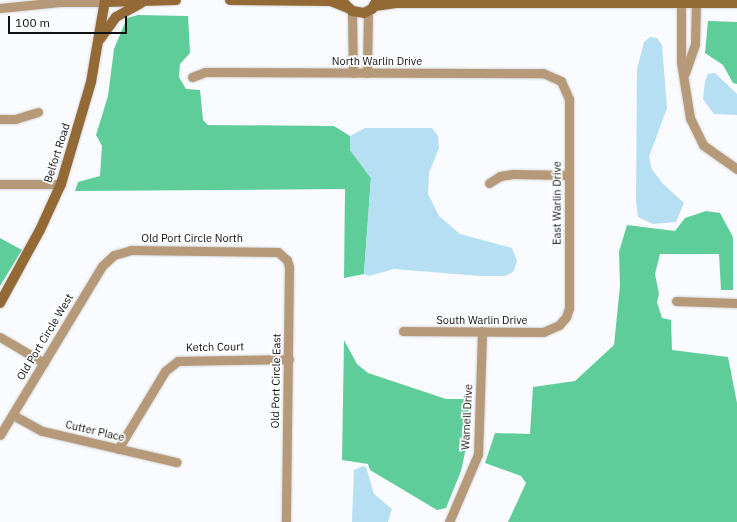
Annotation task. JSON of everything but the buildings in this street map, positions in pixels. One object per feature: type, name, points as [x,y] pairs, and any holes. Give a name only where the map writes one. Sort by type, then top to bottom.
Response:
[{"type":"street","points":[[0,8],[25,3],[176,0]]},
{"type":"street","points":[[230,0],[331,2],[348,6],[373,6],[396,3],[737,3]]},
{"type":"street","name":"Belfort Road","points":[[0,303],[40,230],[61,184],[76,141],[99,42],[105,1]]},
{"type":"street","points":[[99,42],[116,17],[143,1]]},
{"type":"street","points":[[681,2],[680,44],[690,118],[695,133],[711,154],[737,169]]},
{"type":"street","points":[[685,73],[695,44],[696,2]]},
{"type":"street","points":[[348,6],[354,41],[353,73]]},
{"type":"street","points":[[367,73],[368,42],[373,6]]},
{"type":"street","points":[[354,41],[368,42]]},
{"type":"street","points":[[680,44],[695,44]]},
{"type":"street","name":"North Warlin Drive","points":[[192,77],[205,72],[543,73],[561,81]]},
{"type":"street","name":"East Warlin Drive","points":[[559,325],[569,308],[569,99],[561,81]]},
{"type":"street","points":[[0,119],[15,119],[38,112]]},
{"type":"street","points":[[489,183],[500,176],[513,174],[569,175]]},
{"type":"street","points":[[0,184],[61,184]]},
{"type":"street","name":"Old Port Circle North","points":[[114,255],[130,250],[271,250]]},
{"type":"street","name":"Old Port Circle East","points":[[271,250],[283,255],[289,267],[286,522]]},
{"type":"street","name":"Old Port Circle West","points":[[0,435],[102,266],[114,255]]},
{"type":"street","points":[[676,301],[737,303]]},
{"type":"street","name":"South Warlin Drive","points":[[403,331],[544,332],[559,325]]},
{"type":"street","name":"Warnell Drive","points":[[449,522],[478,454],[482,332]]},
{"type":"street","points":[[0,337],[44,363]]},
{"type":"street","name":"Ketch Court","points":[[118,449],[165,371],[178,361],[289,359]]},
{"type":"street","name":"Cutter Place","points":[[12,415],[42,431],[176,462]]},
{"type":"green space","points":[[138,15],[188,16],[190,53],[180,64],[179,77],[186,89],[200,90],[203,120],[208,125],[334,126],[350,136],[350,150],[371,178],[364,274],[344,278],[345,189],[75,191],[78,182],[100,176],[102,146],[96,135],[108,96],[114,49],[127,18]]},
{"type":"green space","points":[[708,21],[737,22],[737,84],[733,83],[723,65],[705,53]]},
{"type":"green space","points":[[706,211],[720,213],[733,237],[733,290],[721,290],[719,254],[660,254],[655,274],[659,294],[657,302],[662,318],[671,320],[672,350],[728,357],[737,403],[737,522],[508,522],[526,483],[521,476],[485,463],[495,433],[530,434],[533,387],[575,381],[614,345],[620,286],[619,252],[627,225],[675,231],[685,218]]},
{"type":"green space","points":[[0,238],[22,250],[0,286]]},
{"type":"green space","points":[[344,340],[357,364],[368,373],[446,399],[468,399],[470,430],[461,471],[446,508],[437,510],[370,470],[368,464],[342,460]]},
{"type":"water","points":[[650,37],[657,38],[662,45],[667,108],[649,157],[652,169],[662,183],[684,203],[676,222],[653,224],[638,217],[636,201],[637,69],[644,42]]},
{"type":"water","points":[[715,73],[737,94],[737,115],[714,114],[703,99],[705,81],[708,74]]},
{"type":"water","points":[[365,128],[432,128],[438,136],[439,148],[429,173],[428,194],[439,216],[460,234],[512,248],[517,261],[513,272],[505,276],[481,276],[394,269],[369,276],[364,274],[371,178],[350,150],[350,136]]},
{"type":"water","points":[[363,466],[366,467],[374,494],[392,509],[388,522],[352,522],[354,470]]}]
